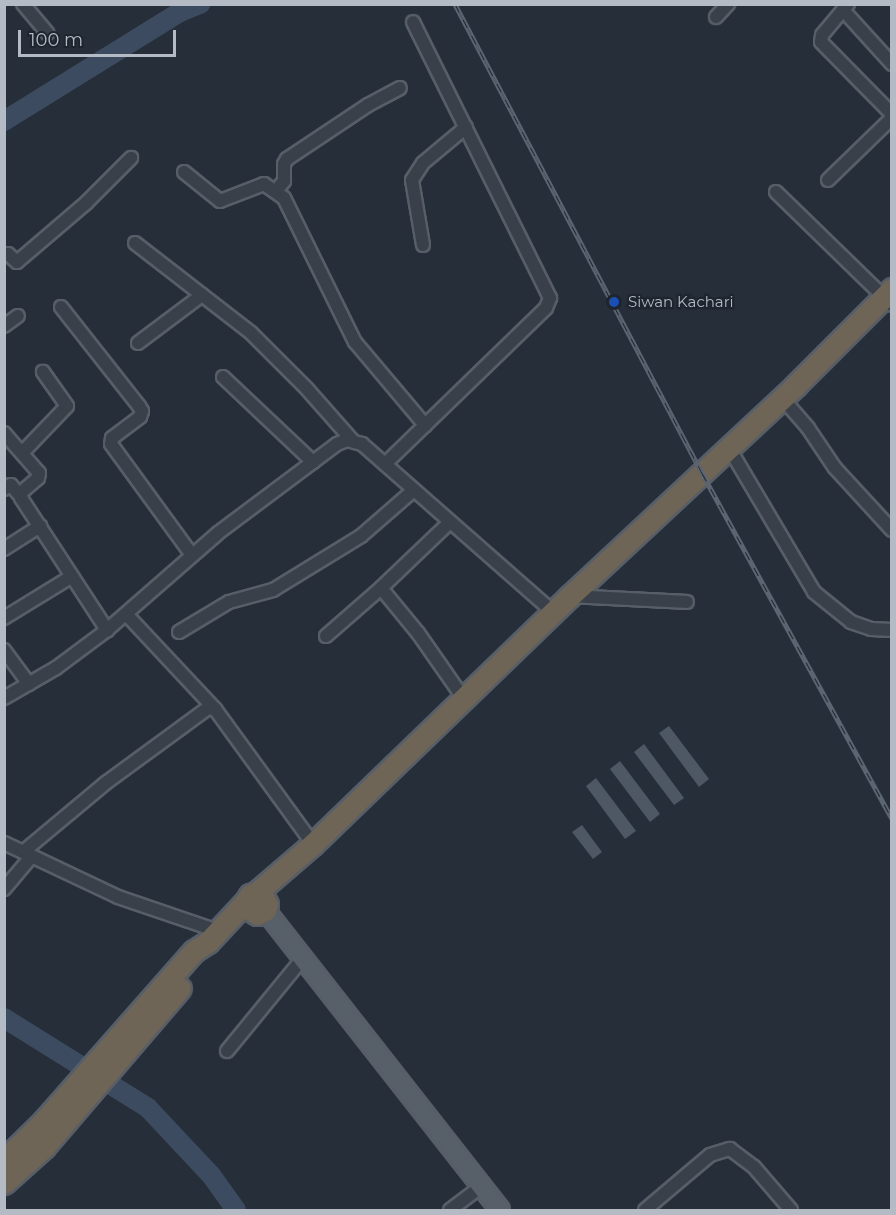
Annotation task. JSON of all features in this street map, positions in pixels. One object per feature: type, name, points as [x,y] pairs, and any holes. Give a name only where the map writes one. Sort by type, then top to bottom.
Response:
[{"type":"highway","points":[[4,1160],[120,1048],[203,960],[213,937],[256,901],[553,612],[889,297]]},
{"type":"highway","points":[[4,1183],[44,1147],[120,1048]]},
{"type":"main road","points":[[256,901],[500,1210]]},
{"type":"street","points":[[23,4],[47,33]]},
{"type":"street","points":[[716,17],[728,4]]},
{"type":"street","points":[[828,180],[891,116],[821,42],[822,35],[845,7],[891,64]]},
{"type":"street","points":[[385,464],[546,308],[550,298],[413,22]]},
{"type":"street","points":[[276,191],[284,181],[284,164],[287,159],[368,105],[400,88]]},
{"type":"street","points":[[423,245],[412,180],[423,163],[466,127]]},
{"type":"street","points":[[4,254],[8,254],[17,262],[86,203],[131,158]]},
{"type":"street","points":[[184,172],[220,201],[264,184],[276,191],[291,212],[355,342],[425,425]]},
{"type":"street","points":[[776,192],[889,297]]},
{"type":"street","points":[[135,243],[251,333],[307,389],[352,440],[363,444],[553,612]]},
{"type":"street","points":[[138,343],[202,295]]},
{"type":"street","points":[[61,307],[139,406],[140,417],[112,438],[111,444],[192,555]]},
{"type":"street","points":[[4,326],[18,316]]},
{"type":"street","points":[[22,453],[67,406],[43,372]]},
{"type":"street","points":[[223,377],[313,462]]},
{"type":"street","points":[[782,398],[808,428],[835,468],[891,530]]},
{"type":"street","points":[[4,433],[39,476],[21,496]]},
{"type":"street","points":[[4,698],[56,668],[107,630],[192,555],[337,444],[352,440]]},
{"type":"street","points":[[729,448],[814,592],[851,622],[872,629],[891,630]]},
{"type":"street","points":[[4,489],[10,485],[21,496],[107,630]]},
{"type":"street","points":[[179,632],[229,602],[273,590],[361,536],[414,490]]},
{"type":"street","points":[[326,636],[381,588],[450,522]]},
{"type":"street","points":[[4,549],[40,526]]},
{"type":"street","points":[[4,618],[71,577]]},
{"type":"street","points":[[381,588],[418,633],[464,699]]},
{"type":"street","points":[[570,596],[687,602]]},
{"type":"street","points":[[126,614],[215,709],[312,844]]},
{"type":"street","points":[[4,650],[29,684]]},
{"type":"street","points":[[4,889],[27,854],[67,813],[196,714],[208,708],[215,709]]},
{"type":"street","points":[[4,843],[118,897],[213,937]]},
{"type":"street","points":[[227,1051],[303,958]]},
{"type":"street","points":[[645,1210],[710,1155],[730,1149],[754,1167],[791,1210]]},
{"type":"street","points":[[450,1210],[481,1187]]},
{"type":"building","points":[[669,726],[709,779],[699,787],[659,733]]},
{"type":"building","points":[[644,744],[684,798],[674,805],[634,752]]},
{"type":"building","points":[[620,761],[660,814],[650,822],[610,769]]},
{"type":"building","points":[[596,778],[636,831],[625,839],[586,786]]},
{"type":"building","points":[[582,825],[602,852],[593,859],[572,832]]},
{"type":"waterway","points":[[4,121],[180,12],[200,4]]},
{"type":"waterway","points":[[4,1018],[148,1108],[211,1175],[236,1210]]},
{"type":"railway","points":[[455,4],[702,473],[892,818]]},
{"type":"place","name":"Siwan Kachari","points":[[614,302]]}]
